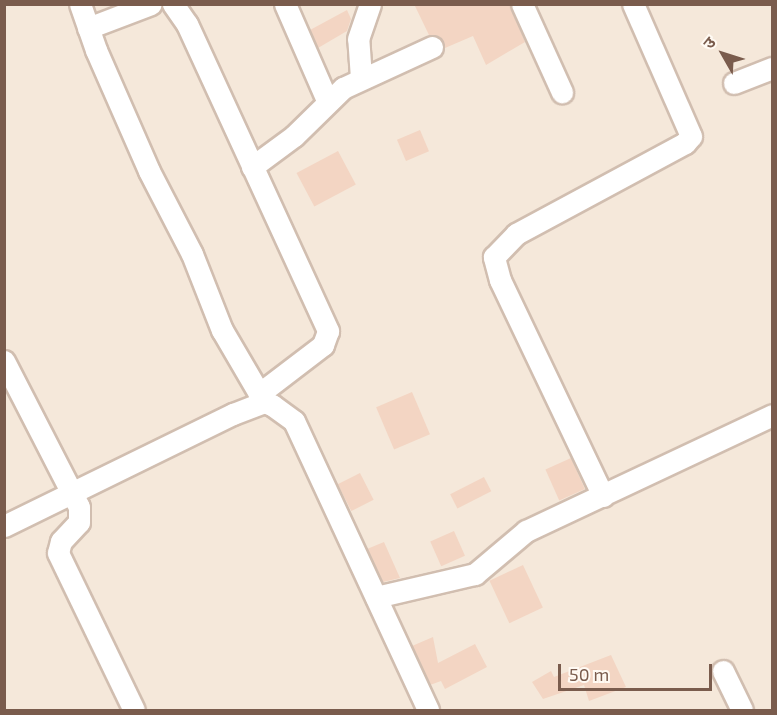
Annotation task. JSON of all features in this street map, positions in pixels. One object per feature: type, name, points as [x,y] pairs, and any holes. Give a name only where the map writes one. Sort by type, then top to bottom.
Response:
[{"type":"street","points":[[80,4],[88,28],[222,330],[262,398],[294,421],[428,711]]},
{"type":"street","points":[[88,28],[151,4]]},
{"type":"street","points":[[4,526],[262,398],[323,345],[328,336],[187,24],[173,4]]},
{"type":"street","points":[[285,4],[327,100]]},
{"type":"street","points":[[361,78],[358,39],[370,4]]},
{"type":"street","points":[[522,4],[562,92]]},
{"type":"street","points":[[603,496],[500,280],[494,257],[516,234],[685,143],[691,136],[633,4]]},
{"type":"street","points":[[252,167],[294,136],[327,100],[361,78],[432,47]]},
{"type":"street","points":[[734,83],[772,68]]},
{"type":"street","points":[[4,361],[81,515],[61,541],[58,553],[134,711]]},
{"type":"street","points":[[376,597],[475,574],[526,531],[772,415]]},
{"type":"street","points":[[723,671],[742,711]]},
{"type":"shaded area","points":[[5,5],[772,5],[772,710],[5,710]]},
{"type":"building","points":[[414,4],[510,4],[525,42],[486,65],[473,36],[445,48],[440,37],[429,35]]},
{"type":"building","points":[[347,10],[351,19],[347,31],[318,48],[310,30]]},
{"type":"building","points":[[420,130],[429,151],[406,161],[397,140]]},
{"type":"building","points":[[338,151],[356,185],[314,207],[297,173]]},
{"type":"building","points":[[412,392],[430,434],[394,450],[376,407]]},
{"type":"building","points":[[571,458],[585,489],[559,500],[545,469]]},
{"type":"building","points":[[360,473],[374,500],[351,511],[338,484]]},
{"type":"building","points":[[484,477],[491,491],[457,509],[450,494]]},
{"type":"building","points":[[454,531],[465,556],[441,566],[430,542]]},
{"type":"building","points":[[384,542],[400,578],[383,582],[367,549]]},
{"type":"building","points":[[523,565],[543,608],[509,623],[489,581]]},
{"type":"building","points":[[433,637],[438,663],[475,644],[487,667],[445,689],[441,681],[430,685],[412,646]]},
{"type":"building","points":[[611,655],[626,687],[589,701],[584,685],[543,699],[532,682],[551,671],[554,677]]}]
